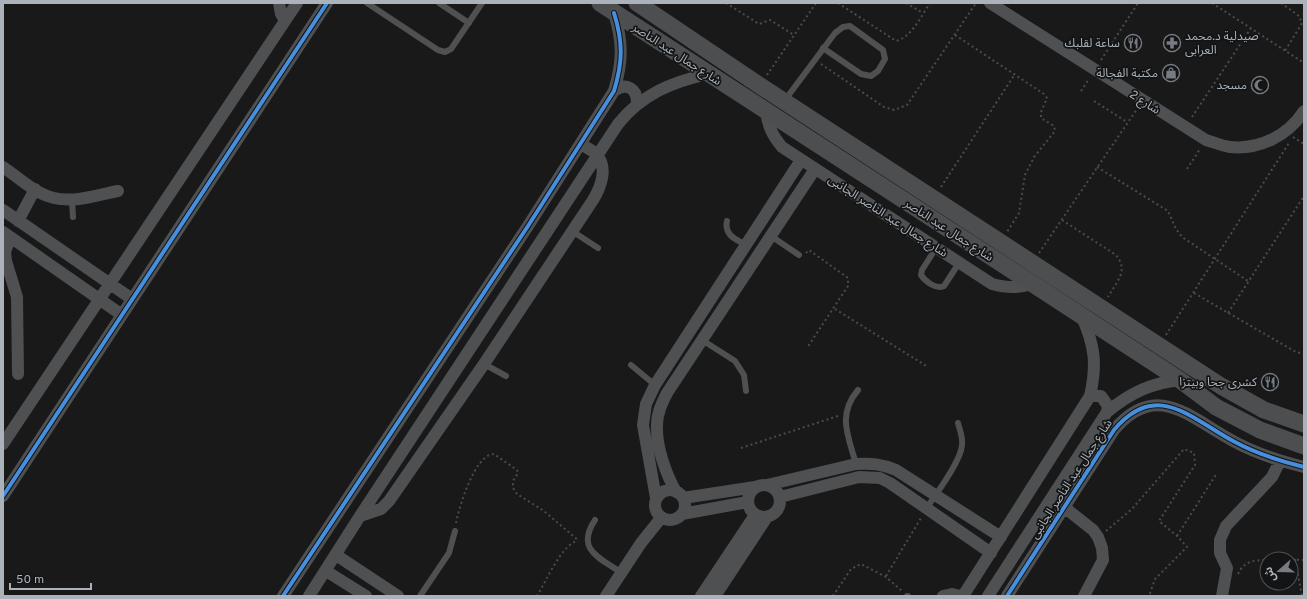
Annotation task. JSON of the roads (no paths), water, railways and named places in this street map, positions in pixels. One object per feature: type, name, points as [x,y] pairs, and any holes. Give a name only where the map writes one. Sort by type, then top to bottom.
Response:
[{"type":"main road","name":"شارع جمال عبد الناصر","points":[[600,3],[1180,380],[1216,407],[1260,430],[1304,446]]},
{"type":"main road","name":"شارع جمال عبد الناصر","points":[[643,5],[784,102],[1033,262],[1242,399],[1264,410],[1304,424]]},
{"type":"street","points":[[279,3],[281,14],[286,20]]},
{"type":"street","points":[[3,444],[297,3]]},
{"type":"street","points":[[3,496],[327,3]]},
{"type":"street","name":"شارع 2","points":[[990,3],[1206,140],[1228,147],[1249,147],[1269,141],[1284,132],[1304,111]]},
{"type":"street","points":[[283,596],[528,226],[614,91],[620,71],[622,52],[620,32],[614,13]]},
{"type":"street","points":[[310,596],[360,516],[618,124],[637,103],[671,84],[708,74]]},
{"type":"street","points":[[614,91],[620,86],[627,86],[634,90],[637,96],[637,103]]},
{"type":"street","name":"شارع جمال عبد الناصر الجانبى","points":[[766,111],[767,124],[773,137],[782,147],[815,170],[992,284],[1006,288],[1020,288],[1033,284]]},
{"type":"street","points":[[360,516],[381,509],[389,501],[484,364],[601,186],[603,170],[597,155],[580,144]]},
{"type":"street","points":[[748,502],[682,514],[673,520],[661,518],[654,507],[656,498],[643,425],[646,404],[655,385],[801,160]]},
{"type":"street","points":[[3,167],[35,189],[52,198],[72,200],[118,191]]},
{"type":"street","points":[[682,514],[684,509],[680,495],[668,476],[659,443],[656,426],[659,408],[667,392],[815,170]]},
{"type":"street","points":[[18,221],[35,189]]},
{"type":"street","points":[[3,210],[51,245],[132,299]]},
{"type":"street","points":[[528,226],[544,237]]},
{"type":"street","points":[[18,374],[17,297],[4,252],[7,234],[122,315]]},
{"type":"street","points":[[41,258],[51,245]]},
{"type":"street","points":[[722,282],[735,291]]},
{"type":"street","points":[[943,596],[952,594],[962,596],[1001,538],[1090,396],[1094,376],[1094,355],[1090,335],[1082,317]]},
{"type":"street","points":[[988,596],[1108,412],[1131,394],[1146,387],[1163,382],[1180,380]]},
{"type":"street","points":[[1090,396],[1095,395],[1105,400],[1108,412]]},
{"type":"street","name":"شارع جمال عبد الناصر الجانبى","points":[[1007,596],[1114,430],[1124,418],[1138,409],[1153,405],[1169,406],[1184,411],[1234,442],[1280,461],[1304,467]]},
{"type":"street","points":[[1222,596],[1227,568],[1220,553],[1220,540],[1226,526],[1272,477],[1280,461]]},
{"type":"street","points":[[656,498],[665,491],[680,495],[755,487],[856,464],[870,463],[884,465],[896,470],[1001,538]]},
{"type":"street","points":[[780,497],[859,477],[870,476],[890,483],[991,553]]},
{"type":"street","points":[[701,596],[761,516],[776,512],[780,502],[780,497],[775,489],[767,485]]},
{"type":"street","points":[[755,487],[749,494],[749,507],[761,516]]},
{"type":"street","points":[[1064,507],[1093,530],[1098,537],[1102,548],[1103,560],[1084,596]]},
{"type":"street","points":[[715,596],[761,516]]},
{"type":"street","points":[[606,596],[646,536],[661,518]]},
{"type":"street","points":[[336,555],[398,596]]},
{"type":"street","points":[[326,571],[366,596]]},
{"type":"lane","points":[[367,3],[441,52],[452,49],[482,3]]},
{"type":"lane","points":[[439,3],[468,23]]},
{"type":"lane","points":[[784,102],[823,48],[842,27],[850,26],[882,50],[885,59],[878,70],[870,76],[861,74],[823,48]]},
{"type":"lane","points":[[72,200],[73,217]]},
{"type":"lane","points":[[727,221],[725,228],[728,234],[746,245]]},
{"type":"lane","points":[[572,231],[598,248]]},
{"type":"lane","points":[[771,236],[799,255]]},
{"type":"lane","points":[[936,248],[922,270],[921,275],[923,278],[941,288],[944,286],[959,263]]},
{"type":"lane","points":[[702,340],[735,361],[744,375],[746,391]]},
{"type":"lane","points":[[484,364],[506,376]]},
{"type":"lane","points":[[631,364],[655,385]]},
{"type":"lane","points":[[856,464],[846,428],[845,414],[849,401],[858,390]]},
{"type":"lane","points":[[926,508],[959,457],[962,446],[962,434],[958,423]]},
{"type":"lane","points":[[595,520],[589,530],[587,541],[591,552],[622,573]]},
{"type":"lane","points":[[420,596],[449,553],[455,531]]},
{"type":"place","name":"ساعة لقلبك","points":[[1133,43]]},
{"type":"place","name":"صيدلية د.محمد العرابى","points":[[1172,43]]},
{"type":"place","name":"مكتبة الفجالة","points":[[1171,73]]},
{"type":"place","name":"مسجد","points":[[1260,85]]},
{"type":"place","name":"كشرى جحا وبيتزا","points":[[1270,382]]}]
